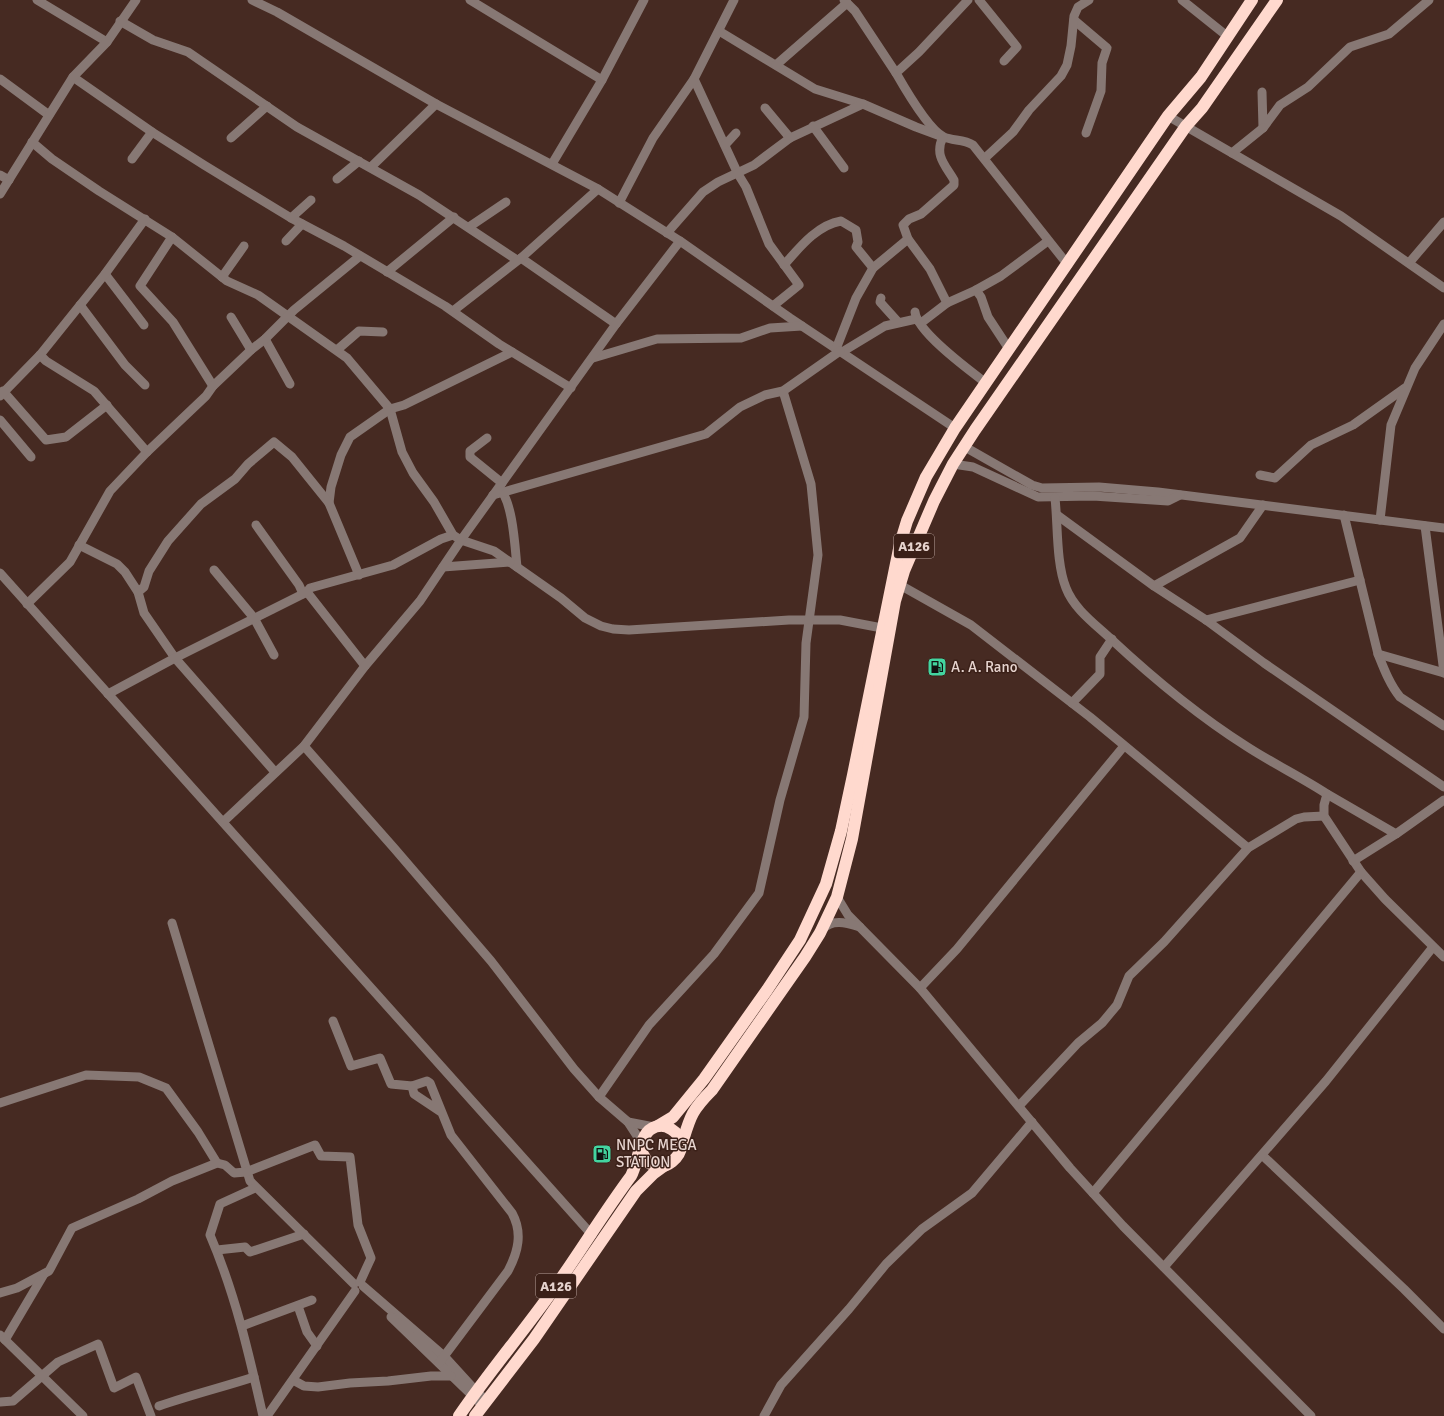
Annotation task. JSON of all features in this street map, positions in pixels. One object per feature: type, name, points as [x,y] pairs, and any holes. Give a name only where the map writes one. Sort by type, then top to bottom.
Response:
[{"type":"highway","name":"A126","points":[[459,1416],[474,1394],[500,1362],[592,1234],[631,1176],[648,1130],[673,1117],[708,1073],[800,940],[826,884],[841,831],[895,566],[907,521],[926,477],[955,428],[1068,266],[1168,116],[1201,77],[1252,0]]},
{"type":"highway","name":"A126","points":[[475,1416],[484,1402],[534,1339],[636,1191],[653,1174],[664,1166],[674,1162],[678,1157],[686,1125],[696,1106],[717,1083],[805,958],[820,933],[836,897],[852,839],[900,585],[920,531],[953,464],[1186,126],[1202,108],[1277,0]]},
{"type":"highway","points":[[656,1127],[664,1126],[674,1131],[680,1141],[681,1146]]},
{"type":"highway","points":[[641,1146],[643,1155],[651,1164],[664,1166]]},
{"type":"street","points":[[36,0],[107,42]]},
{"type":"street","points":[[0,194],[73,77],[107,42],[120,21],[136,0]]},
{"type":"street","points":[[252,0],[276,12],[436,104],[598,189],[680,241],[802,326],[955,428]]},
{"type":"street","points":[[470,0],[602,80]]},
{"type":"street","points":[[552,164],[602,80],[644,0]]},
{"type":"street","points":[[619,203],[653,138],[694,79],[734,0]]},
{"type":"street","points":[[896,72],[919,52],[968,0]]},
{"type":"street","points":[[979,0],[1017,47],[1004,60]]},
{"type":"street","points":[[985,158],[1013,132],[1029,110],[1061,76],[1067,65],[1074,20],[1078,7],[1089,0]]},
{"type":"street","points":[[1182,0],[1227,36]]},
{"type":"street","points":[[1232,153],[1262,128],[1280,105],[1308,87],[1350,47],[1389,34],[1429,0]]},
{"type":"street","points":[[776,65],[845,2],[854,11],[896,72],[914,104],[943,137]]},
{"type":"street","points":[[1074,20],[1108,48],[1102,63],[1102,91],[1086,133]]},
{"type":"street","points":[[120,21],[153,40],[188,52],[297,127],[359,162],[371,167],[454,217],[616,324]]},
{"type":"street","points":[[719,31],[816,89],[863,104],[943,137],[966,140],[973,144],[1068,266]]},
{"type":"street","points":[[73,77],[152,132],[291,218],[360,256],[452,311],[512,352],[571,388]]},
{"type":"street","points":[[0,79],[49,115]]},
{"type":"street","points":[[694,79],[738,174],[746,187],[769,244],[799,285],[773,306]]},
{"type":"street","points":[[1262,92],[1262,128]]},
{"type":"street","points":[[371,167],[436,104]]},
{"type":"street","points":[[667,233],[703,192],[718,182],[738,174],[790,138],[863,104]]},
{"type":"street","points":[[231,138],[267,106]]},
{"type":"street","points":[[765,108],[790,138]]},
{"type":"street","points":[[1168,116],[1341,216],[1444,288]]},
{"type":"street","points":[[813,126],[844,168]]},
{"type":"street","points":[[132,159],[152,132]]},
{"type":"street","points":[[725,145],[736,134]]},
{"type":"street","points":[[943,137],[939,146],[939,154],[955,183],[933,205],[916,218],[909,219],[903,225],[908,239],[930,269],[947,303]]},
{"type":"street","points":[[32,142],[52,159],[172,236],[227,281],[258,295],[289,315],[347,358],[390,409],[402,452],[413,473],[457,537]]},
{"type":"street","points":[[337,179],[359,162]]},
{"type":"street","points":[[0,175],[9,180]]},
{"type":"street","points":[[452,311],[519,259],[598,189]]},
{"type":"street","points":[[291,218],[311,200]]},
{"type":"street","points":[[470,227],[506,202]]},
{"type":"street","points":[[386,272],[454,217]]},
{"type":"street","points":[[107,405],[66,437],[46,440],[2,394],[40,355],[105,274],[145,219]]},
{"type":"street","points":[[784,265],[812,236],[829,225],[841,221],[856,230],[858,242],[856,247],[873,268]]},
{"type":"street","points":[[1409,263],[1444,222]]},
{"type":"street","points":[[286,241],[302,224]]},
{"type":"street","points":[[172,236],[140,286],[173,322],[213,386]]},
{"type":"street","points":[[839,351],[856,298],[873,268],[908,239]]},
{"type":"street","points":[[223,822],[274,772],[304,746],[365,666],[420,601],[443,567],[457,537],[499,489],[616,324],[680,241]]},
{"type":"street","points":[[915,316],[921,323],[947,303],[976,290],[1001,276],[1048,241]]},
{"type":"street","points":[[222,277],[244,246]]},
{"type":"street","points":[[27,604],[70,562],[110,492],[147,452],[206,396],[213,386],[289,315],[328,280],[346,269],[360,256]]},
{"type":"street","points":[[105,274],[144,325]]},
{"type":"street","points":[[976,290],[981,297],[988,317],[1009,349]]},
{"type":"street","points":[[882,298],[880,302],[898,322]]},
{"type":"street","points":[[80,306],[125,365],[145,385]]},
{"type":"street","points":[[499,489],[706,434],[740,406],[764,395],[783,391],[839,351],[885,326],[915,316]]},
{"type":"street","points":[[915,316],[936,343],[986,384]]},
{"type":"street","points":[[231,317],[251,350]]},
{"type":"street","points":[[1380,520],[1391,425],[1405,388],[1415,368],[1444,324]]},
{"type":"street","points":[[593,358],[657,339],[741,338],[770,328],[802,326]]},
{"type":"street","points":[[337,350],[359,331],[383,332]]},
{"type":"street","points":[[265,339],[290,384]]},
{"type":"street","points":[[329,504],[331,487],[341,455],[350,437],[390,409],[404,405],[512,352]]},
{"type":"street","points":[[40,355],[46,361],[84,383],[107,405],[147,452]]},
{"type":"street","points":[[1260,475],[1275,478],[1311,445],[1353,425],[1405,388]]},
{"type":"street","points":[[599,1097],[649,1025],[714,954],[759,893],[780,800],[804,717],[808,620],[818,556],[811,484],[783,391]]},
{"type":"street","points":[[0,420],[31,457]]},
{"type":"street","points":[[487,438],[470,451],[470,457],[499,489],[510,516],[514,565]]},
{"type":"street","points":[[138,592],[144,587],[150,571],[172,536],[201,504],[235,479],[248,464],[274,442],[292,457],[329,504],[359,574]]},
{"type":"street","points":[[965,447],[1037,487],[1099,487],[1180,495],[1444,528]]},
{"type":"street","points":[[953,464],[973,468],[1031,496],[1055,498],[1093,496],[1168,501],[1180,495]]},
{"type":"street","points":[[1055,498],[1058,544],[1065,586],[1070,598],[1080,609],[1164,687],[1192,710],[1247,747],[1396,834]]},
{"type":"street","points":[[1154,586],[1240,538],[1263,505]]},
{"type":"street","points":[[1344,515],[1378,654],[1392,685],[1400,697],[1444,726]]},
{"type":"street","points":[[1057,516],[1154,586],[1206,620],[1264,663],[1444,788]]},
{"type":"street","points":[[256,525],[305,593],[365,666]]},
{"type":"street","points":[[1378,654],[1444,673],[1425,526]]},
{"type":"street","points":[[108,694],[174,658],[305,593],[310,588],[393,565],[441,539],[457,537],[494,551],[561,598],[585,618],[601,626],[613,629],[808,620],[840,620],[882,628]]},
{"type":"street","points":[[79,545],[117,564],[125,572],[138,592],[144,613],[174,658],[274,772]]},
{"type":"street","points":[[443,567],[514,565]]},
{"type":"street","points":[[214,570],[254,618],[274,655]]},
{"type":"street","points":[[0,573],[592,1234]]},
{"type":"street","points":[[1206,620],[1360,580]]},
{"type":"street","points":[[900,585],[971,625],[1072,703],[1248,848]]},
{"type":"street","points":[[1072,703],[1100,674],[1100,657],[1112,639]]},
{"type":"street","points":[[304,746],[491,961],[574,1069],[599,1097],[628,1122],[641,1146]]},
{"type":"street","points":[[920,988],[957,948],[1124,746]]},
{"type":"street","points":[[1326,794],[1324,816],[1361,872],[1444,957]]},
{"type":"street","points":[[1353,860],[1396,834],[1444,800]]},
{"type":"street","points":[[1018,1106],[1078,1043],[1102,1023],[1117,1005],[1129,976],[1164,942],[1248,848],[1296,819],[1324,816]]},
{"type":"street","points":[[1093,1193],[1361,872]]},
{"type":"street","points":[[836,897],[848,915],[920,988],[1018,1106],[1093,1193],[1164,1268],[1311,1416]]},
{"type":"street","points":[[820,933],[826,926],[836,922],[861,928]]},
{"type":"street","points":[[172,923],[246,1172],[255,1188],[259,1190],[358,1287],[442,1360],[474,1394]]},
{"type":"street","points":[[1164,1268],[1326,1081],[1433,947]]},
{"type":"street","points":[[333,1021],[351,1066],[380,1058],[391,1084],[412,1086],[425,1081],[430,1083],[451,1135],[512,1212],[516,1220],[519,1237],[515,1257],[508,1271],[442,1360]]},
{"type":"street","points":[[0,1103],[86,1075],[139,1077],[166,1088],[198,1132],[217,1163]]},
{"type":"street","points":[[412,1086],[414,1094],[441,1112]]},
{"type":"street","points":[[628,1122],[656,1127]]},
{"type":"street","points":[[764,1416],[781,1385],[850,1309],[886,1264],[922,1229],[972,1193],[1032,1122]]},
{"type":"street","points":[[0,1293],[17,1288],[49,1271],[72,1228],[138,1199],[172,1181],[217,1163],[225,1165],[234,1173],[246,1172],[315,1145],[321,1156],[350,1157],[358,1225],[371,1258],[358,1287],[318,1346],[267,1416]]},
{"type":"street","points":[[1262,1155],[1444,1328]]},
{"type":"street","points":[[255,1188],[220,1204],[210,1235],[217,1250],[242,1326],[263,1416]]},
{"type":"street","points":[[217,1250],[245,1247],[250,1252],[304,1234]]},
{"type":"street","points":[[44,1274],[2,1337],[84,1416]]},
{"type":"street","points":[[242,1326],[312,1300]]},
{"type":"street","points":[[298,1306],[307,1332],[318,1346]]},
{"type":"street","points":[[0,1402],[13,1401],[58,1362],[98,1344],[114,1388],[136,1377],[150,1416]]},
{"type":"street","points":[[442,1360],[451,1376],[484,1402]]},
{"type":"street","points":[[293,1380],[304,1386],[318,1388],[350,1383],[451,1376]]},
{"type":"street","points":[[160,1406],[200,1392],[254,1377]]},
{"type":"place","name":"A. A. Rano","points":[[937,667]]},
{"type":"place","name":"NNPC MEGA STATION","points":[[602,1154]]}]
